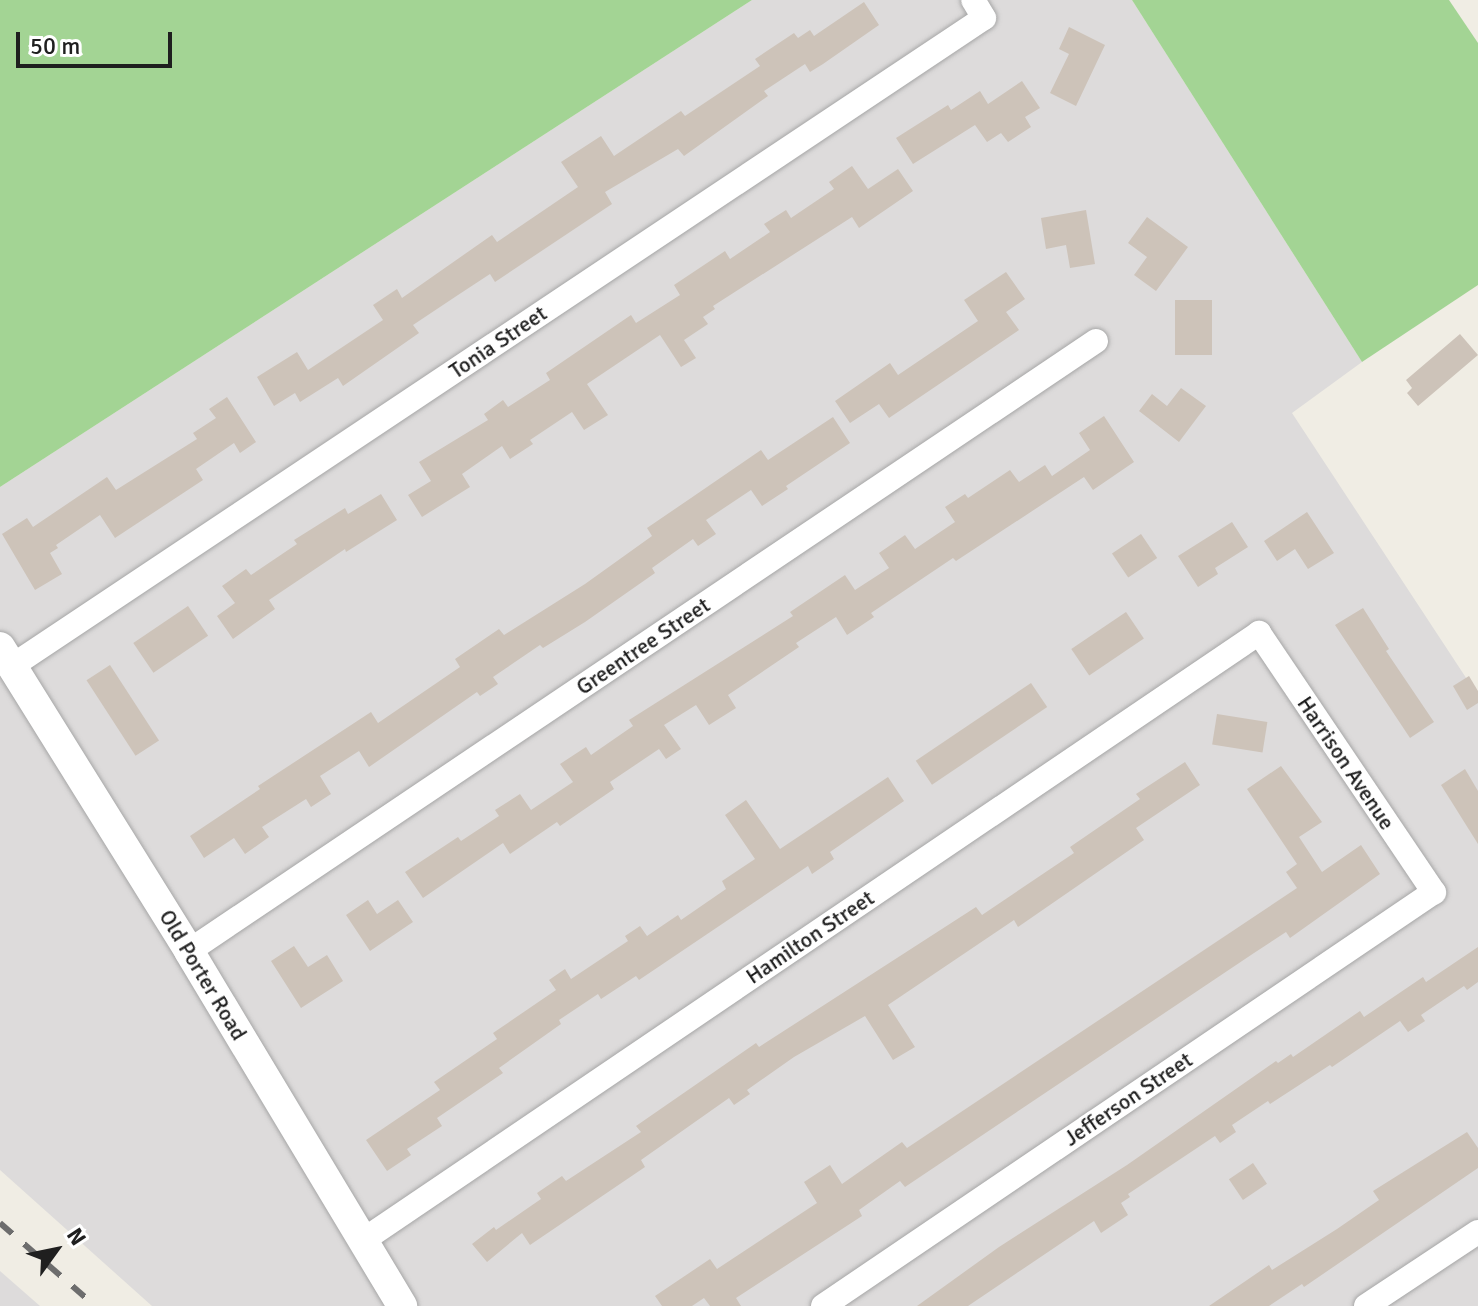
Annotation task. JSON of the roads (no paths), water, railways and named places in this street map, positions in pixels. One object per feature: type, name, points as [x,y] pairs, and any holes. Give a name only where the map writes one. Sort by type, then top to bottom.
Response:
[{"type":"street","name":"Tonia Street","points":[[6,656],[979,9]]},
{"type":"street","name":"Greentree Street","points":[[189,951],[1096,341]]},
{"type":"street","name":"Harrison Avenue","points":[[1259,633],[1434,892]]},
{"type":"street","name":"Hamilton Street","points":[[362,1241],[1259,633]]},
{"type":"street","name":"Old Porter Road","points":[[6,656],[189,951],[402,1306]]},
{"type":"street","name":"Jefferson Street","points":[[823,1306],[1434,892]]},
{"type":"street","points":[[1366,1306],[1478,1232]]},
{"type":"railway","points":[[0,1223],[95,1306]]}]
